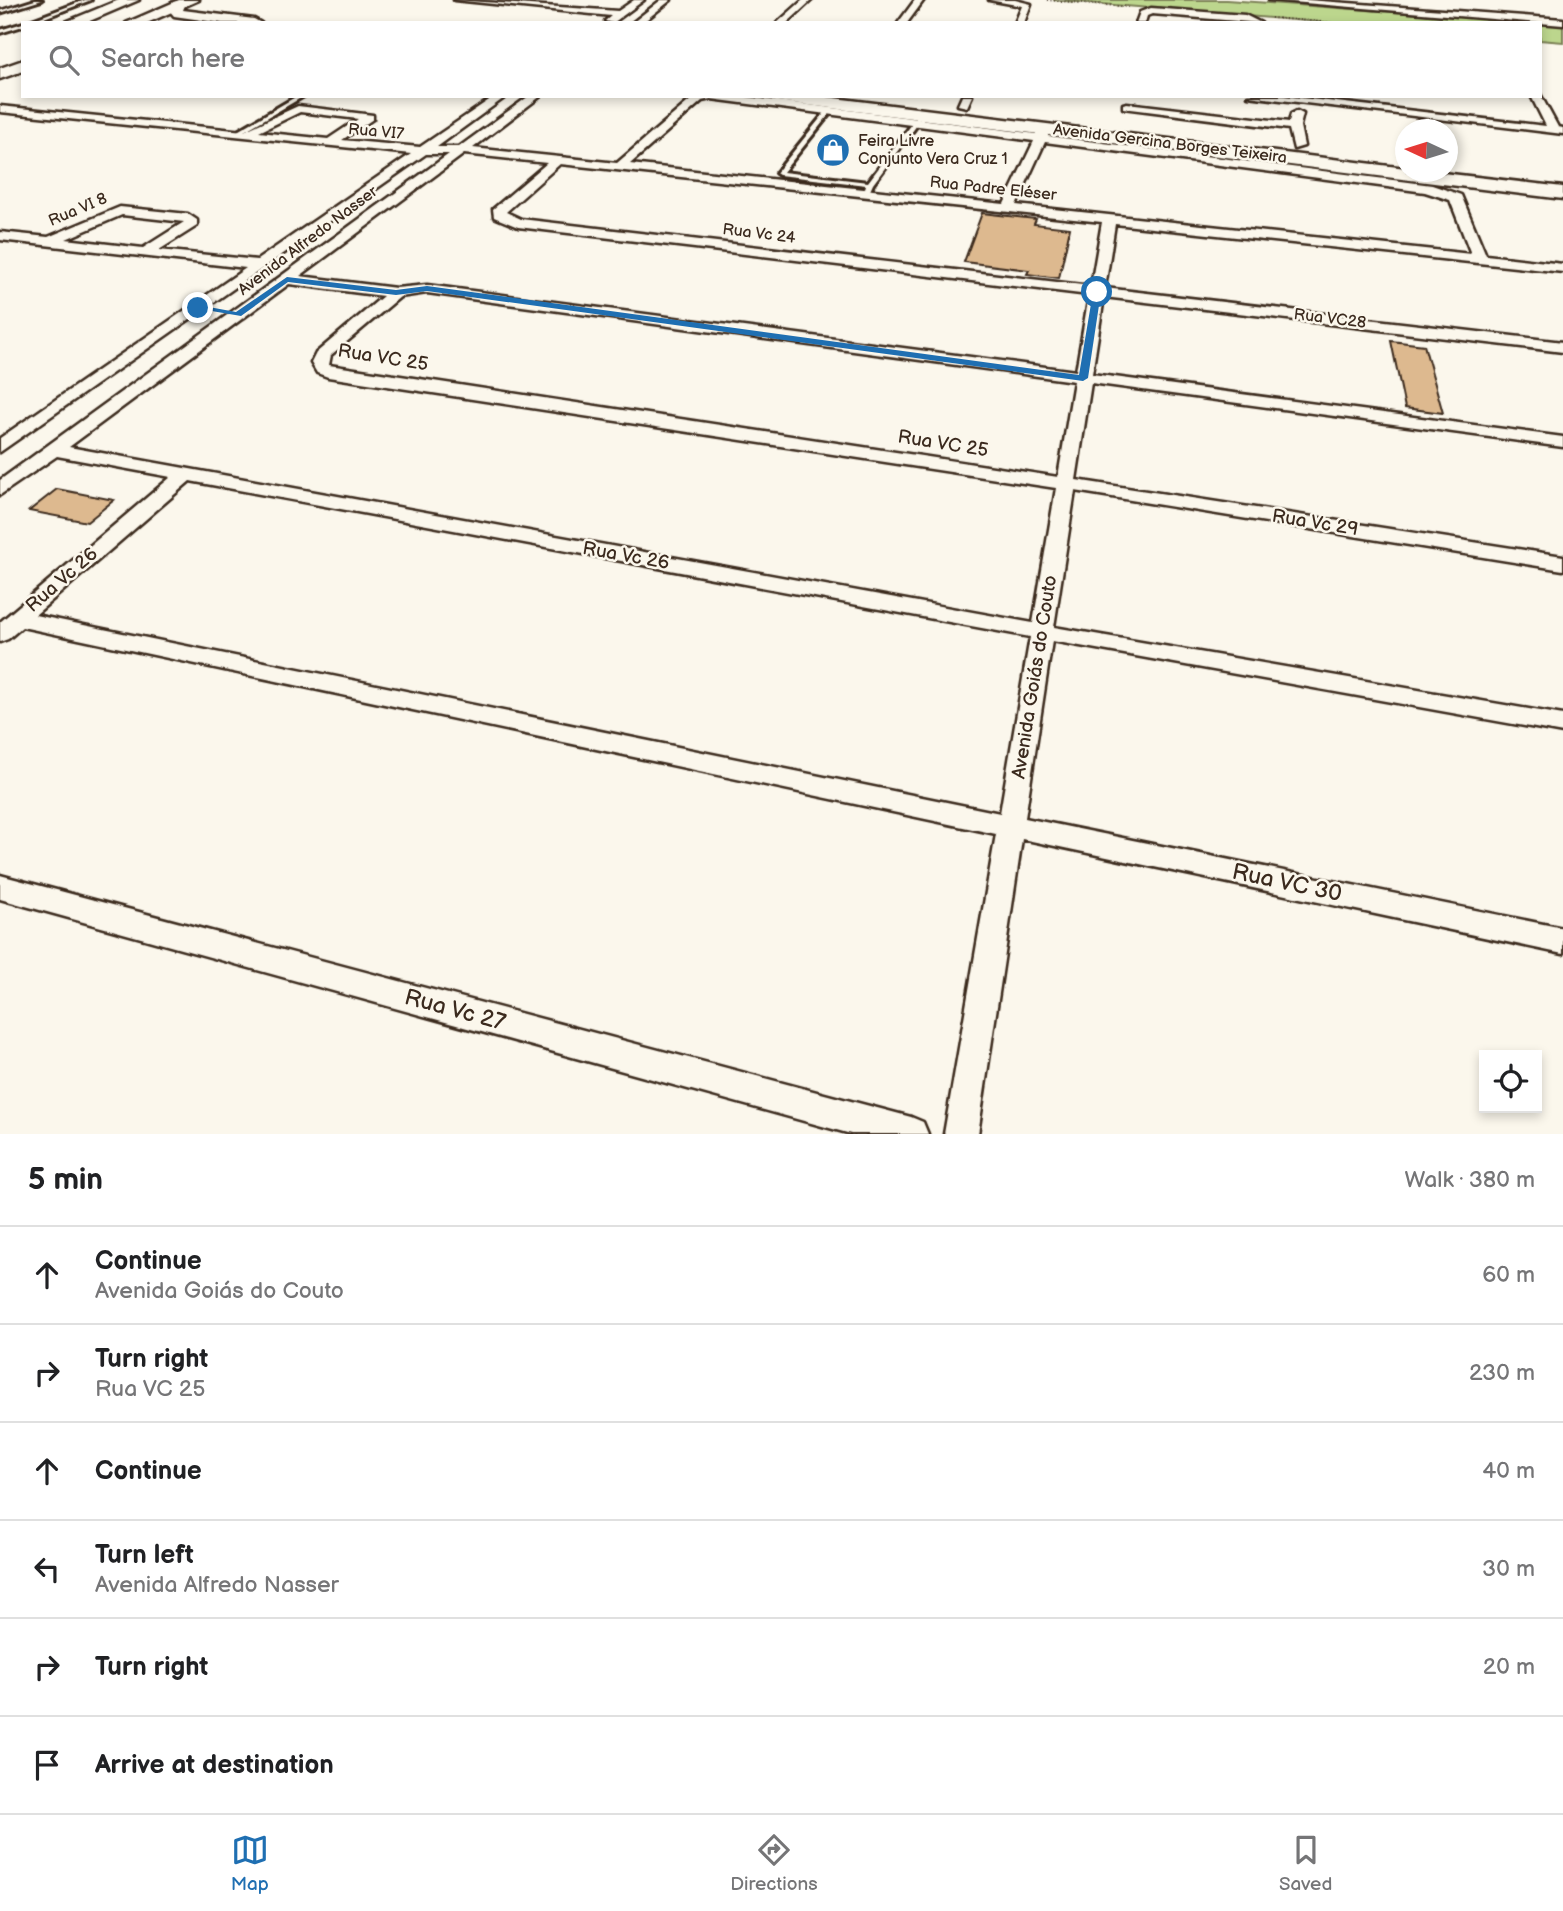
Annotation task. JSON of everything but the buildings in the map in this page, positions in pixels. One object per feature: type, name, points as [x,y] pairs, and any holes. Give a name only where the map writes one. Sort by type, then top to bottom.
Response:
[{"type":"main road","points":[[75,21],[132,0]]},
{"type":"main road","points":[[138,21],[185,3]]},
{"type":"main road","points":[[185,3],[176,10],[179,13],[239,21]]},
{"type":"main road","points":[[0,48],[21,41]]},
{"type":"main road","points":[[0,74],[21,66]]},
{"type":"main road","name":"Avenida Gercina Borges Teixeira","points":[[790,98],[1041,133],[1349,159],[1563,192]]},
{"type":"main road","name":"Avenida Gercina Borges Teixeira","points":[[912,98],[965,101],[1295,153]]},
{"type":"main road","name":"Avenida Gercina Borges Teixeira","points":[[1349,159],[1395,159]]},
{"type":"main road","points":[[1458,165],[1563,178]]},
{"type":"street","points":[[457,0],[620,14]]},
{"type":"street","points":[[610,21],[640,0]]},
{"type":"street","points":[[639,21],[667,0]]},
{"type":"street","points":[[783,21],[808,0]]},
{"type":"street","points":[[904,21],[920,0]]},
{"type":"street","points":[[993,0],[1027,4],[1020,21]]},
{"type":"street","points":[[1273,0],[1487,12],[1563,22]]},
{"type":"street","points":[[1141,21],[1143,13],[1151,11],[1245,18],[1252,21]]},
{"type":"street","name":"Avenida Alfredo Nasser","points":[[0,446],[419,151],[499,98]]},
{"type":"street","name":"Avenida Alfredo Nasser","points":[[0,489],[458,150],[533,98]]},
{"type":"street","points":[[620,167],[702,98]]},
{"type":"street","points":[[726,98],[1041,133],[1443,192],[1456,198],[1480,259]]},
{"type":"street","points":[[1270,98],[1559,130]]},
{"type":"street","points":[[1397,98],[1401,113]]},
{"type":"street","points":[[1537,98],[1559,130]]},
{"type":"street","points":[[1295,153],[1293,126],[1300,102]]},
{"type":"street","points":[[1127,106],[1293,126]]},
{"type":"street","name":"Rua VI7","points":[[0,109],[419,151]]},
{"type":"street","name":"Rua VI7","points":[[242,134],[298,109],[369,117],[331,143]]},
{"type":"street","points":[[1008,209],[1041,133]]},
{"type":"street","name":"Rua Padre Eléser","points":[[419,151],[458,150],[868,189],[1008,209],[1563,268]]},
{"type":"street","name":"Rua Vc 24","points":[[556,160],[500,209],[499,214],[517,223],[1097,292]]},
{"type":"street","name":"Rua VI 8","points":[[46,243],[120,211],[188,218],[192,222],[144,253]]},
{"type":"street","name":"Avenida Goiás do Couto","points":[[961,1134],[1109,219]]},
{"type":"street","name":"Rua VI 8","points":[[0,236],[260,265]]},
{"type":"street","points":[[287,279],[396,293],[427,289],[1563,442]]},
{"type":"street","name":"Rua VC28","points":[[1097,292],[1563,347]]},
{"type":"street","name":"Rua VC 25","points":[[396,293],[324,353],[319,363],[323,369],[1068,484]]},
{"type":"street","points":[[198,308],[238,315]]},
{"type":"street","points":[[53,450],[184,476]]},
{"type":"street","name":"Rua Vc 26","points":[[9,626],[184,476],[1042,632]]},
{"type":"street","name":"Rua Vc 29","points":[[1068,484],[1563,563]]},
{"type":"street","name":"Rua Vc 26","points":[[9,626],[1011,826]]},
{"type":"street","points":[[1042,632],[1563,724]]},
{"type":"street","name":"Rua VC 30","points":[[1011,826],[1563,941]]},
{"type":"street","name":"Rua Vc 27","points":[[0,887],[911,1134]]},
{"type":"lane","points":[[0,10],[18,0]]},
{"type":"lane","points":[[0,10],[40,0]]},
{"type":"lane","points":[[30,21],[89,0]]},
{"type":"lane","points":[[0,32],[21,24]]},
{"type":"lane","points":[[242,134],[298,98]]},
{"type":"lane","points":[[829,111],[779,173],[868,189],[917,121]]},
{"type":"green space","points":[[1053,0],[1226,0],[1521,21],[1307,21]]},
{"type":"green space","points":[[1542,23],[1563,24],[1563,42],[1542,40]]},
{"type":"place","name":"Feira Livre Conjunto Vera Cruz 1","points":[[833,150]]},
{"type":"route","points":[[198,308],[238,315],[287,279],[396,293],[415,288],[1083,378],[1097,292]]}]
